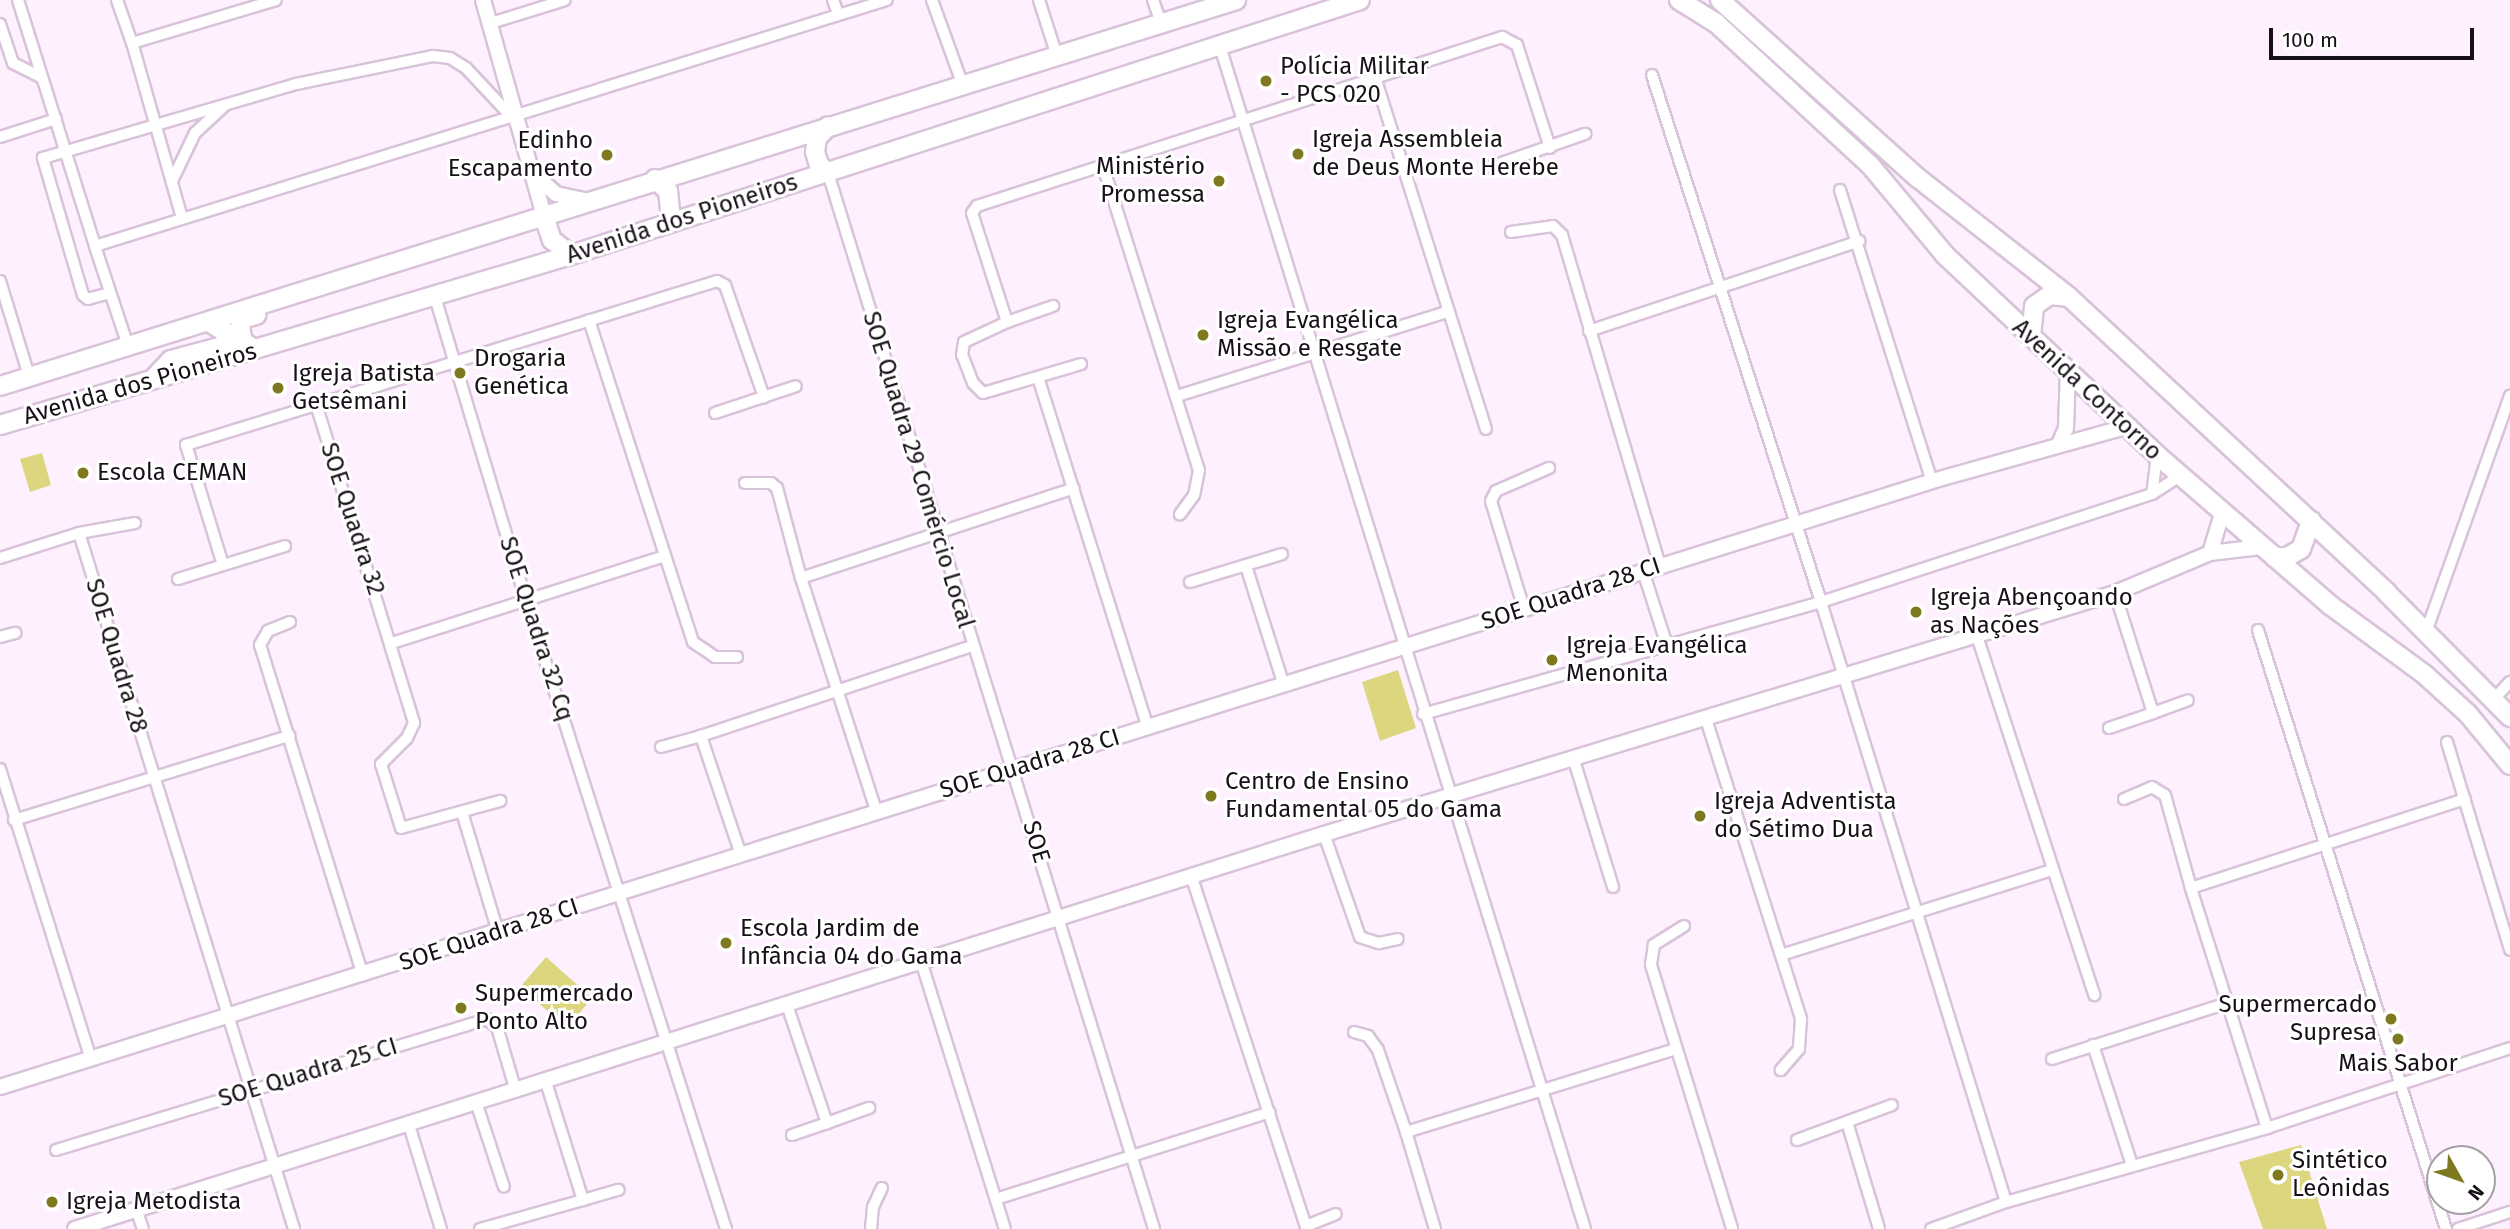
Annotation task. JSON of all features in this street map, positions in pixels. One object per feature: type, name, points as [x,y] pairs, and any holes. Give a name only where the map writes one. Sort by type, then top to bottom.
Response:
[{"type":"main road","name":"Avenida dos Pioneiros","points":[[0,386],[962,83],[1162,26],[1236,0]]},
{"type":"main road","name":"Avenida dos Pioneiros","points":[[0,425],[571,255],[1219,43],[1360,0]]},
{"type":"main road","name":"Avenida Contorno","points":[[1679,0],[1716,23],[1870,165],[1921,230],[2157,455],[2330,605],[2424,674],[2468,714],[2510,765]]},
{"type":"main road","points":[[1720,0],[1918,178],[2069,297],[2311,522],[2510,717]]},
{"type":"main road","points":[[828,126],[817,138],[815,152],[819,165],[828,173]]},
{"type":"main road","points":[[654,179],[668,191],[671,222]]},
{"type":"main road","points":[[544,216],[552,240],[571,255]]},
{"type":"main road","points":[[255,349],[243,342],[242,319],[334,290],[342,280]]},
{"type":"main road","points":[[2031,336],[2034,306],[2050,295],[2069,297]]},
{"type":"main road","points":[[155,377],[171,360],[227,345],[225,332],[209,322]]},
{"type":"main road","points":[[2268,552],[2287,557],[2301,549],[2311,522]]},
{"type":"street","points":[[18,0],[128,346]]},
{"type":"street","points":[[117,0],[156,123],[182,218]]},
{"type":"street","points":[[132,43],[276,0]]},
{"type":"street","points":[[483,0],[514,114],[535,175],[544,216]]},
{"type":"street","points":[[491,23],[565,0]]},
{"type":"street","points":[[832,0],[838,14]]},
{"type":"street","points":[[95,246],[887,0]]},
{"type":"street","points":[[932,0],[962,83]]},
{"type":"street","points":[[1039,0],[1057,56]]},
{"type":"street","points":[[1153,0],[1162,26]]},
{"type":"street","points":[[0,24],[13,63],[41,77]]},
{"type":"street","points":[[1007,322],[973,209],[1102,163],[1374,75],[1502,37],[1512,38],[1550,148]]},
{"type":"street","points":[[1219,43],[1402,647],[1453,795],[1585,1229]]},
{"type":"street","points":[[110,293],[88,299],[83,295],[41,163],[43,158],[296,84],[433,56],[450,58],[466,68],[514,114]]},
{"type":"street","points":[[1374,75],[1486,429]]},
{"type":"street","points":[[1652,75],[1821,602],[2006,1202]]},
{"type":"street","points":[[172,181],[195,133],[226,105]]},
{"type":"street","points":[[0,137],[56,119]]},
{"type":"street","points":[[1490,167],[1585,134]]},
{"type":"street","points":[[1102,163],[1199,470],[1194,495],[1180,514]]},
{"type":"street","name":"SOE Quadra 29 Comércio Local","points":[[828,173],[936,534],[1012,767]]},
{"type":"street","points":[[535,175],[568,200],[592,200]]},
{"type":"street","points":[[1840,190],[1859,241],[1932,481]]},
{"type":"street","points":[[1511,232],[1553,226],[1562,234],[1660,566]]},
{"type":"street","points":[[1589,331],[1859,241]]},
{"type":"street","points":[[0,281],[29,376]]},
{"type":"street","points":[[223,565],[186,444],[589,320],[723,282],[764,397]]},
{"type":"street","name":"SOE Quadra 32 Cq","points":[[435,297],[526,601],[622,893]]},
{"type":"street","points":[[1053,306],[1007,322],[964,342],[962,355],[973,383],[983,393],[1081,364]]},
{"type":"street","points":[[1177,396],[1447,312]]},
{"type":"street","points":[[589,320],[662,557],[693,642],[715,657],[737,657]]},
{"type":"street","points":[[2060,442],[2066,428],[2068,369]]},
{"type":"street","points":[[1038,377],[1148,727]]},
{"type":"street","points":[[715,414],[796,386]]},
{"type":"street","points":[[2426,632],[2510,396]]},
{"type":"street","name":"SOE Quadra 32","points":[[316,404],[392,643],[414,723],[407,738],[381,764],[401,828],[461,812]]},
{"type":"street","name":"SOE Quadra 28 CI","points":[[0,1087],[877,813],[1012,767],[1283,686],[1932,481],[2060,442],[2129,426]]},
{"type":"street","points":[[2152,494],[2157,455]]},
{"type":"street","points":[[1524,609],[1491,501],[1496,491],[1549,468]]},
{"type":"street","points":[[1423,714],[1666,642],[1821,602],[2152,494],[2180,476]]},
{"type":"street","points":[[745,482],[771,483],[777,488],[800,578],[877,813]]},
{"type":"street","points":[[800,578],[1074,488]]},
{"type":"street","points":[[2210,553],[2222,514]]},
{"type":"street","points":[[0,558],[79,533],[135,523]]},
{"type":"street","name":"SOE Quadra 28","points":[[79,533],[227,1018],[295,1229]]},
{"type":"street","points":[[178,579],[285,546]]},
{"type":"street","points":[[75,1229],[275,1164],[409,1125],[515,1088],[1192,878],[1324,834],[1706,719],[1976,633],[2115,593],[2210,553],[2268,552]]},
{"type":"street","points":[[1190,582],[1282,554]]},
{"type":"street","points":[[392,643],[662,557]]},
{"type":"street","points":[[1246,566],[1283,686]]},
{"type":"street","points":[[1643,571],[1666,642]]},
{"type":"street","points":[[2115,593],[2153,713]]},
{"type":"street","points":[[290,622],[268,631],[260,646],[363,975]]},
{"type":"street","points":[[2258,630],[2446,1229]]},
{"type":"street","points":[[0,637],[15,633]]},
{"type":"street","points":[[1976,633],[2094,995]]},
{"type":"street","points":[[661,747],[838,693],[972,646]]},
{"type":"street","points":[[2493,700],[2510,682]]},
{"type":"street","points":[[2109,728],[2188,700]]},
{"type":"street","points":[[1706,719],[1781,955],[1802,1038],[1781,1070]]},
{"type":"street","points":[[14,820],[289,736]]},
{"type":"street","points":[[701,736],[741,855]]},
{"type":"street","points":[[2447,742],[2510,950]]},
{"type":"street","points":[[1573,757],[1613,887]]},
{"type":"street","name":"SOE","points":[[1012,767],[1154,1229]]},
{"type":"street","points":[[0,769],[91,1060]]},
{"type":"street","points":[[2124,799],[2152,787],[2165,795],[2191,888],[2267,1128]]},
{"type":"street","points":[[2191,888],[2465,799]]},
{"type":"street","points":[[498,932],[461,812],[500,801]]},
{"type":"street","points":[[1324,834],[1360,937],[1379,943],[1398,939]]},
{"type":"street","points":[[1781,955],[2052,870]]},
{"type":"street","points":[[1192,878],[1270,1112],[1302,1227],[1336,1214]]},
{"type":"street","points":[[622,893],[726,1229]]},
{"type":"street","points":[[1684,926],[1651,951],[1676,1049],[1732,1229]]},
{"type":"street","points":[[921,961],[1005,1229]]},
{"type":"street","points":[[2052,1059],[2228,1003]]},
{"type":"street","points":[[787,1005],[827,1123]]},
{"type":"street","name":"SOE Quadra 25 CI","points":[[56,1150],[487,1019],[497,1027],[515,1088]]},
{"type":"street","points":[[1354,1032],[1368,1036],[1378,1050],[1435,1229]]},
{"type":"street","points":[[2093,1045],[2132,1165]]},
{"type":"street","points":[[1931,1229],[2006,1202],[2267,1128],[2510,1048]]},
{"type":"street","points":[[1406,1132],[1676,1049]]},
{"type":"street","points":[[545,1079],[583,1200]]},
{"type":"street","points":[[476,1102],[504,1187]]},
{"type":"street","points":[[1797,1140],[1892,1105]]},
{"type":"street","points":[[792,1135],[869,1108]]},
{"type":"street","points":[[996,1199],[1130,1154],[1270,1112]]},
{"type":"street","points":[[1847,1122],[1880,1229]]},
{"type":"street","points":[[409,1125],[442,1229]]},
{"type":"street","points":[[871,1229],[873,1207],[882,1188]]},
{"type":"street","points":[[480,1229],[618,1190]]},
{"type":"street","points":[[137,1211],[143,1229]]},
{"type":"street","points":[[2458,1229],[2510,1212]]},
{"type":"shaded area","points":[[42,453],[51,485],[30,492],[20,459]]},
{"type":"shaded area","points":[[1398,670],[1416,728],[1380,741],[1362,682]]},
{"type":"shaded area","points":[[546,957],[592,998],[567,1028],[520,987]]},
{"type":"shaded area","name":"Sintético Leônidas","points":[[2301,1145],[2327,1229],[2263,1229],[2239,1162]]},
{"type":"place","name":"Polícia Militar - PCS 020","points":[[1266,81]]},
{"type":"place","name":"Igreja Assembleia de Deus Monte Herebe","points":[[1298,154]]},
{"type":"place","name":"Edinho Escapamento","points":[[607,155]]},
{"type":"place","name":"Ministério Promessa","points":[[1219,181]]},
{"type":"place","name":"Igreja Evangélica Missão e Resgate","points":[[1203,335]]},
{"type":"place","name":"Drogaria Genética","points":[[460,373]]},
{"type":"place","name":"Igreja Batista Getsêmani","points":[[278,388]]},
{"type":"place","name":"Escola CEMAN","points":[[83,473]]},
{"type":"place","name":"Igreja Abençoando as Nações","points":[[1916,612]]},
{"type":"place","name":"Igreja Evangélica Menonita","points":[[1552,660]]},
{"type":"place","name":"Centro de Ensino Fundamental 05 do Gama","points":[[1211,796]]},
{"type":"place","name":"Igreja Adventista do Sétimo Dua","points":[[1700,816]]},
{"type":"place","name":"Escola Jardim de Infância 04 do Gama","points":[[726,943]]},
{"type":"place","name":"Supermercado Ponto Alto","points":[[461,1008]]},
{"type":"place","name":"Supermercado Supresa","points":[[2391,1019]]},
{"type":"place","name":"Mais Sabor","points":[[2398,1039]]},
{"type":"place","name":"Sintético Leônidas","points":[[2278,1175]]},
{"type":"place","name":"Igreja Metodista","points":[[52,1202]]}]
